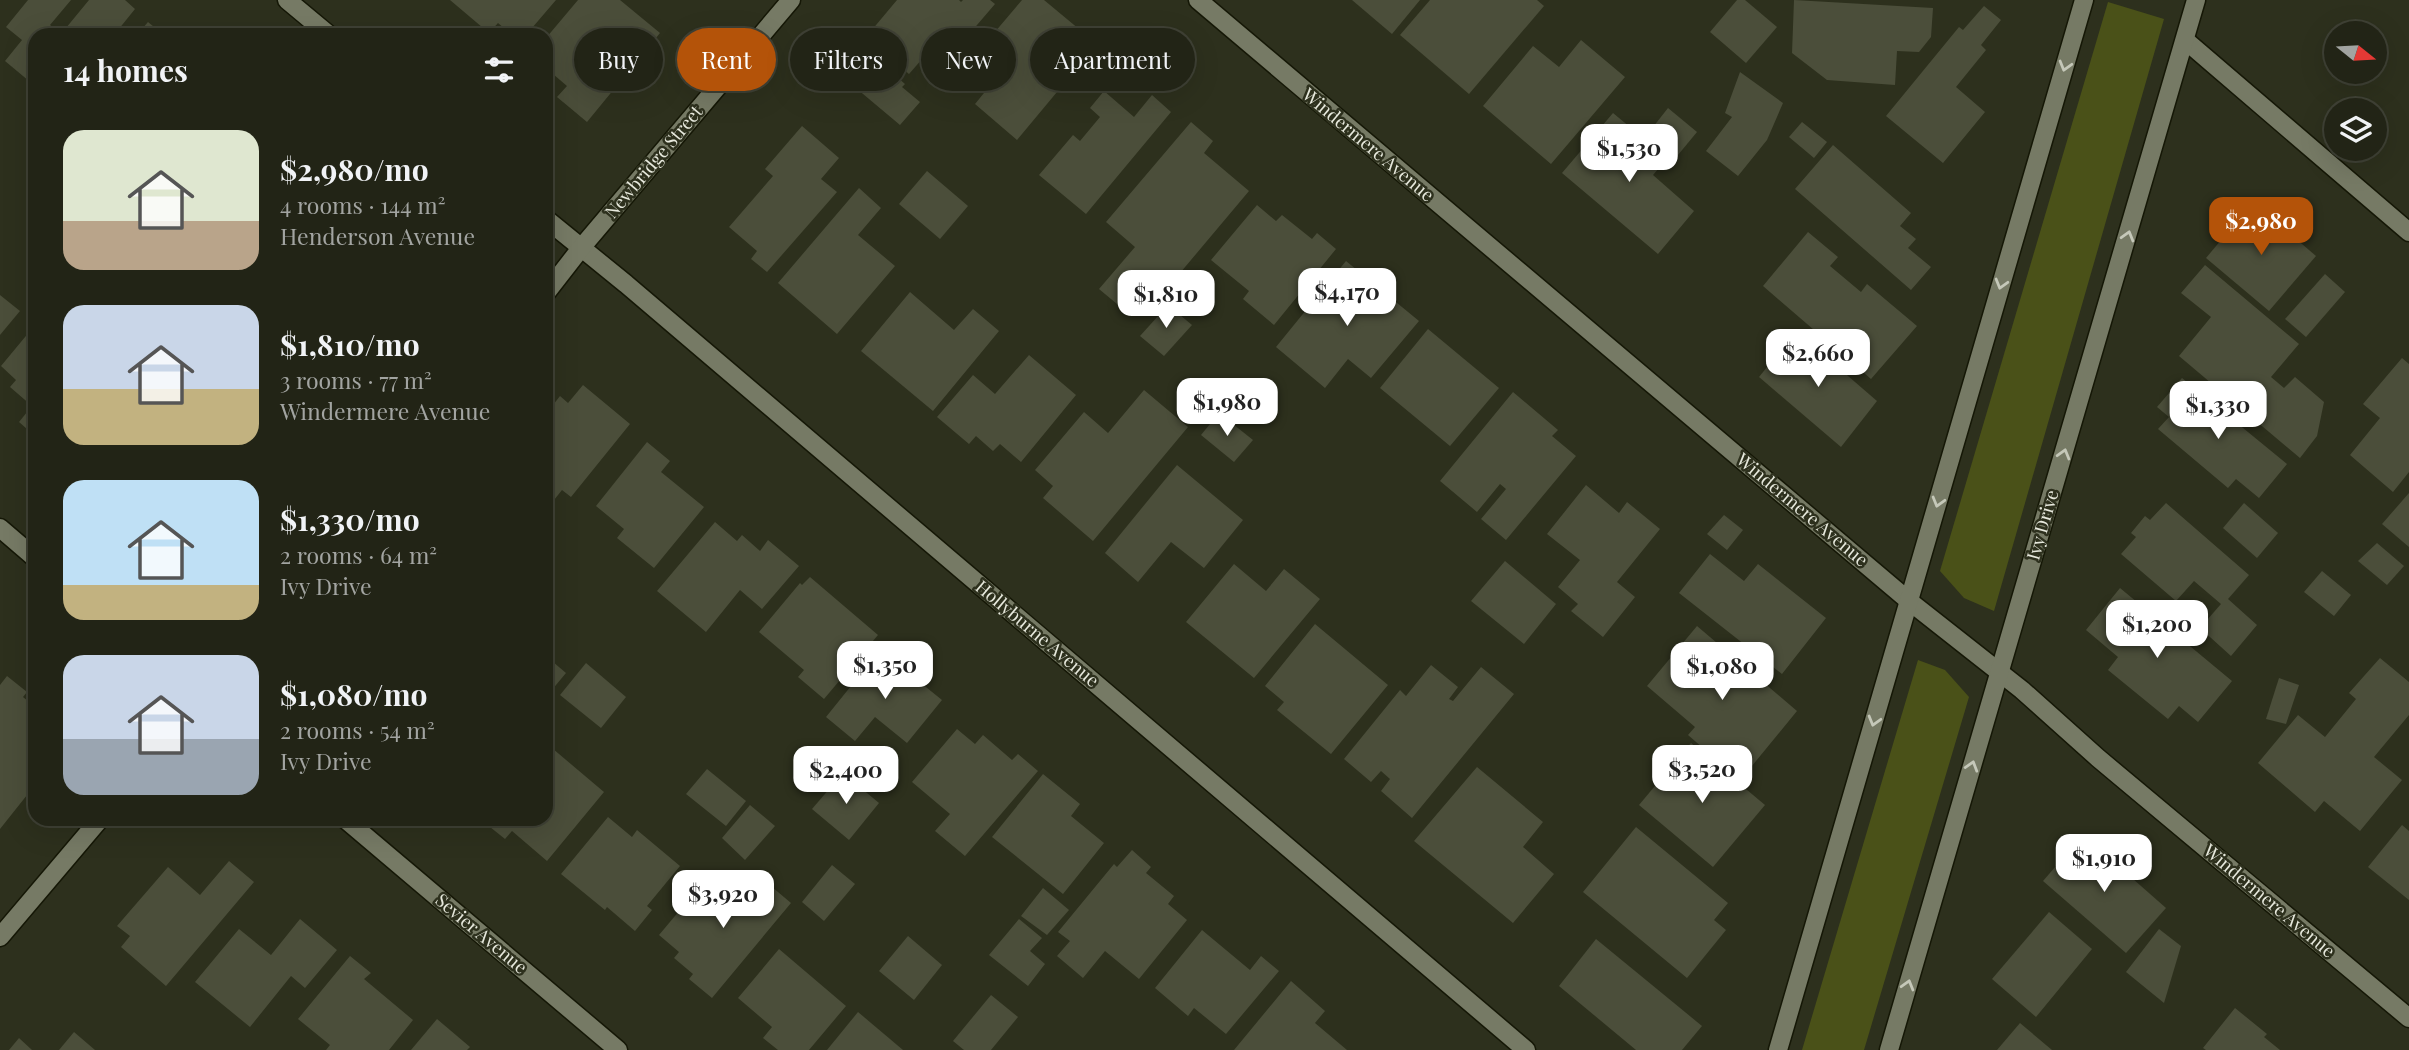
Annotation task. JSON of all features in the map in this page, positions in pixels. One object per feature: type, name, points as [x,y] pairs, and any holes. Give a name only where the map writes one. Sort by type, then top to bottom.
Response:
[{"type":"street","points":[[287,0],[321,28]]},
{"type":"street","name":"Newbridge Street","points":[[553,284],[792,0]]},
{"type":"street","name":"Windermere Avenue","points":[[1198,0],[2409,1018]]},
{"type":"street","points":[[1778,1050],[2084,0]]},
{"type":"street","name":"Ivy Drive","points":[[1889,1050],[2196,0]]},
{"type":"street","points":[[2185,40],[2409,232]]},
{"type":"street","name":"Hollyburne Avenue","points":[[553,225],[1526,1050]]},
{"type":"street","points":[[0,528],[28,552]]},
{"type":"street","points":[[0,937],[94,826]]},
{"type":"street","name":"Sevier Avenue","points":[[353,826],[618,1050]]},
{"type":"green space","points":[[2108,2],[2164,19],[1994,611],[1964,598],[1940,571]]},
{"type":"green space","points":[[1918,660],[1945,670],[1969,697],[1864,1050],[1802,1050]]},
{"type":"building","points":[[28,0],[71,0],[50,25],[54,28],[28,28],[28,80],[5,61],[22,40],[6,27]]},
{"type":"building","points":[[89,0],[125,0],[135,9],[120,28],[66,28]]},
{"type":"building","points":[[450,0],[556,0],[532,28],[504,28],[498,23],[494,28],[483,28]]},
{"type":"building","points":[[578,0],[620,0],[654,28],[574,28],[574,91],[612,91],[587,122],[557,97],[567,86],[553,74],[553,30]]},
{"type":"building","points":[[897,0],[990,0],[995,4],[974,28],[921,28],[921,60],[909,74],[907,28],[874,28]]},
{"type":"building","points":[[1022,0],[1044,0],[1078,28],[1030,28],[1030,91],[1058,91],[1017,140],[975,104],[986,91],[1016,91],[1016,28],[998,28]]},
{"type":"building","points":[[1352,0],[1420,0],[1392,34]]},
{"type":"building","points":[[1430,0],[1537,0],[1544,6],[1469,94],[1400,35]]},
{"type":"building","points":[[1737,0],[1745,0],[1777,27],[1746,63],[1710,32]]},
{"type":"building","points":[[1794,0],[1933,8],[1931,37],[1919,52],[1897,51],[1895,85],[1827,80],[1792,53]]},
{"type":"building","points":[[1984,6],[2001,20],[1981,45],[1986,50],[1956,87],[1985,112],[1943,163],[1886,116],[1959,27],[1963,30]]},
{"type":"building","points":[[148,22],[155,28],[143,28]]},
{"type":"building","points":[[1581,40],[1625,77],[1551,164],[1483,106],[1533,46],[1559,67]]},
{"type":"building","points":[[1740,72],[1783,103],[1767,140],[1738,176],[1706,151],[1732,117],[1725,113]]},
{"type":"building","points":[[859,91],[907,91],[920,102],[900,125]]},
{"type":"building","points":[[1104,91],[1134,117],[1152,95],[1171,112],[1086,214],[1039,175],[1073,135],[1080,141],[1100,117],[1090,108]]},
{"type":"building","points":[[1668,108],[1697,132],[1673,161],[1646,136]]},
{"type":"building","points":[[1613,113],[1642,137],[1639,141],[1664,162],[1653,175],[1694,211],[1658,254],[1562,173]]},
{"type":"building","points":[[1191,122],[1213,141],[1204,153],[1249,191],[1175,279],[1166,270],[1129,314],[1099,289],[1135,247],[1106,222]]},
{"type":"building","points":[[1802,122],[1827,142],[1814,158],[1789,137]]},
{"type":"building","points":[[802,126],[839,158],[821,179],[837,192],[767,272],[751,259],[757,251],[729,227],[773,176],[765,169]]},
{"type":"building","points":[[1833,145],[1911,213],[1900,226],[1916,239],[1908,248],[1931,267],[1911,290],[1795,189]]},
{"type":"building","points":[[927,171],[968,206],[940,239],[899,204]]},
{"type":"building","points":[[859,188],[881,208],[858,235],[895,266],[837,334],[778,283]]},
{"type":"building","points":[[2253,202],[2316,256],[2269,311],[2206,258]]},
{"type":"building","points":[[1257,205],[1276,221],[1282,215],[1312,239],[1317,233],[1336,249],[1274,325],[1243,299],[1249,291],[1211,260]]},
{"type":"building","points":[[1808,232],[1838,257],[1830,266],[1861,292],[1867,284],[1917,326],[1871,379],[1763,286]]},
{"type":"building","points":[[1346,261],[1419,321],[1371,378],[1348,359],[1325,388],[1276,347]]},
{"type":"building","points":[[2205,265],[2299,344],[2271,377],[2284,388],[2295,377],[2324,402],[2317,436],[2300,458],[2179,356],[2211,317],[2181,293]]},
{"type":"building","points":[[2325,274],[2345,292],[2306,337],[2285,319]]},
{"type":"building","points":[[910,292],[954,330],[973,309],[999,331],[933,411],[861,351]]},
{"type":"building","points":[[0,295],[20,311],[0,335]]},
{"type":"building","points":[[1168,305],[1192,325],[1164,356],[1140,336]]},
{"type":"building","points":[[1428,329],[1499,388],[1450,446],[1380,388]]},
{"type":"building","points":[[1796,331],[1877,401],[1841,447],[1759,377]]},
{"type":"building","points":[[28,333],[28,403],[10,387],[16,380],[1,366]]},
{"type":"building","points":[[1029,355],[1076,395],[1021,462],[1000,444],[993,451],[976,436],[969,444],[937,417],[973,375],[995,394]]},
{"type":"building","points":[[2402,358],[2409,364],[2409,472],[2393,492],[2350,455],[2380,418],[2363,404]]},
{"type":"building","points":[[2182,378],[2287,464],[2259,498],[2236,479],[2228,488],[2158,429],[2169,417],[2157,407]]},
{"type":"building","points":[[583,385],[630,424],[571,497],[562,490],[553,501],[553,405],[560,396],[568,403]]},
{"type":"building","points":[[1144,390],[1188,427],[1093,541],[1043,498],[1053,486],[1035,470],[1084,412],[1108,433]]},
{"type":"building","points":[[1513,392],[1558,430],[1552,436],[1576,456],[1506,540],[1481,519],[1506,489],[1500,484],[1477,512],[1440,481]]},
{"type":"building","points":[[28,411],[28,430],[19,422]]},
{"type":"building","points":[[1219,413],[1253,440],[1234,462],[1201,435]]},
{"type":"building","points":[[647,442],[670,461],[661,472],[704,507],[654,568],[617,538],[624,529],[596,506]]},
{"type":"building","points":[[1177,465],[1243,520],[1204,568],[1171,542],[1138,582],[1105,553]]},
{"type":"building","points":[[1586,485],[1619,513],[1627,502],[1660,529],[1617,582],[1635,597],[1603,637],[1571,611],[1578,604],[1558,587],[1580,560],[1547,534]]},
{"type":"building","points":[[2409,493],[2409,547],[2382,524]]},
{"type":"building","points":[[2166,503],[2249,575],[2228,599],[2257,625],[2231,656],[2200,628],[2221,604],[2194,581],[2176,601],[2121,554],[2136,537],[2131,533],[2145,516],[2150,520]]},
{"type":"building","points":[[2244,503],[2278,533],[2257,558],[2223,528]]},
{"type":"building","points":[[1724,515],[1743,530],[1727,550],[1707,534]]},
{"type":"building","points":[[715,522],[737,541],[742,535],[760,551],[768,540],[799,566],[762,609],[740,590],[706,632],[657,591]]},
{"type":"building","points":[[2377,543],[2404,566],[2387,585],[2358,561]]},
{"type":"building","points":[[1710,554],[1744,581],[1758,564],[1826,618],[1782,674],[1679,593]]},
{"type":"building","points":[[1505,561],[1556,604],[1524,644],[1471,601]]},
{"type":"building","points":[[1234,564],[1266,591],[1284,569],[1320,599],[1254,678],[1186,622]]},
{"type":"building","points":[[2322,571],[2351,595],[2334,616],[2304,592]]},
{"type":"building","points":[[810,577],[878,635],[824,699],[798,677],[804,670],[759,632],[800,583],[802,585]]},
{"type":"building","points":[[2120,588],[2232,681],[2198,722],[2179,706],[2168,719],[2108,670],[2118,657],[2086,630]]},
{"type":"building","points":[[1315,624],[1388,685],[1331,754],[1277,710],[1284,702],[1265,686]]},
{"type":"building","points":[[1697,626],[1797,711],[1747,772],[1739,765],[1733,774],[1688,735],[1695,727],[1647,686]]},
{"type":"building","points":[[880,650],[942,700],[907,743],[875,717],[855,741],[826,717]]},
{"type":"building","points":[[2380,658],[2409,682],[2409,715],[2374,757],[2402,780],[2360,831],[2324,801],[2315,812],[2258,763],[2298,715],[2325,737],[2356,699],[2349,693]]},
{"type":"building","points":[[553,662],[566,673],[553,689]]},
{"type":"building","points":[[586,663],[626,697],[601,728],[560,695]]},
{"type":"building","points":[[1431,665],[1458,687],[1449,699],[1453,701],[1481,667],[1514,694],[1412,818],[1381,791],[1390,779],[1381,771],[1371,782],[1344,759],[1400,690],[1406,696]]},
{"type":"building","points":[[7,676],[27,692],[23,697],[28,701],[28,794],[0,829],[0,685]]},
{"type":"building","points":[[2279,678],[2299,685],[2286,724],[2266,719]]},
{"type":"building","points":[[957,729],[975,744],[983,735],[1012,760],[1018,754],[1038,771],[965,856],[935,831],[950,814],[912,782]]},
{"type":"building","points":[[1691,743],[1765,805],[1713,867],[1639,805]]},
{"type":"building","points":[[553,749],[604,792],[547,861],[512,831],[505,839],[489,826],[553,826]]},
{"type":"building","points":[[1477,767],[1543,822],[1523,847],[1554,874],[1513,923],[1414,841]]},
{"type":"building","points":[[707,769],[746,801],[726,826],[686,794]]},
{"type":"building","points":[[843,773],[879,803],[849,840],[812,809]]},
{"type":"building","points":[[1043,774],[1080,804],[1071,816],[1104,843],[1063,894],[992,837]]},
{"type":"building","points":[[750,805],[775,826],[745,860],[722,838]]},
{"type":"building","points":[[608,817],[632,837],[637,830],[680,866],[647,906],[652,910],[635,931],[561,874]]},
{"type":"building","points":[[2402,825],[2409,831],[2409,900],[2368,867]]},
{"type":"building","points":[[1636,827],[1728,903],[1714,920],[1726,930],[1687,978],[1583,892]]},
{"type":"building","points":[[2083,835],[2166,908],[2126,953],[2043,881]]},
{"type":"building","points":[[1132,850],[1151,867],[1146,873],[1174,896],[1168,904],[1187,920],[1139,979],[1105,951],[1083,978],[1057,956],[1070,941],[1058,932],[1114,864],[1117,867]]},
{"type":"building","points":[[229,861],[254,882],[166,986],[121,947],[130,936],[117,926],[168,867],[200,895]]},
{"type":"building","points":[[832,865],[855,884],[824,921],[802,902]]},
{"type":"building","points":[[752,870],[791,903],[712,998],[689,979],[693,974],[674,958],[679,952],[659,935],[701,885],[723,904]]},
{"type":"building","points":[[1043,888],[1069,910],[1047,935],[1021,916]]},
{"type":"building","points":[[2049,912],[2092,949],[2036,1017],[1992,979]]},
{"type":"building","points":[[300,919],[337,950],[305,988],[291,976],[250,1027],[195,982],[239,929],[271,955]]},
{"type":"building","points":[[1019,919],[1042,938],[1030,951],[1045,964],[1028,986],[989,955]]},
{"type":"building","points":[[2159,929],[2181,946],[2164,1003],[2126,972]]},
{"type":"building","points":[[1202,930],[1250,970],[1261,956],[1279,971],[1226,1034],[1194,1008],[1188,1016],[1155,988]]},
{"type":"building","points":[[908,936],[942,965],[914,1000],[879,971]]},
{"type":"building","points":[[1596,939],[1702,1026],[1682,1050],[1636,1050],[1559,986]]},
{"type":"building","points":[[779,949],[846,1006],[809,1050],[778,1050],[763,1038],[772,1027],[738,998]]},
{"type":"building","points":[[350,956],[371,973],[364,979],[413,1020],[389,1050],[326,1050],[330,1045],[298,1019]]},
{"type":"building","points":[[1291,981],[1325,1011],[1315,1023],[1347,1050],[1234,1050]]},
{"type":"building","points":[[991,995],[1018,1017],[991,1050],[964,1050],[953,1041]]},
{"type":"building","points":[[2235,1008],[2267,1034],[2264,1037],[2280,1050],[2203,1048]]},
{"type":"building","points":[[858,1012],[903,1050],[827,1050]]},
{"type":"building","points":[[437,1019],[470,1047],[467,1050],[411,1050]]},
{"type":"building","points":[[2020,1023],[2052,1050],[1997,1050]]},
{"type":"building","points":[[74,1032],[95,1050],[59,1050]]},
{"type":"building","points":[[19,1038],[32,1050],[9,1050]]}]
